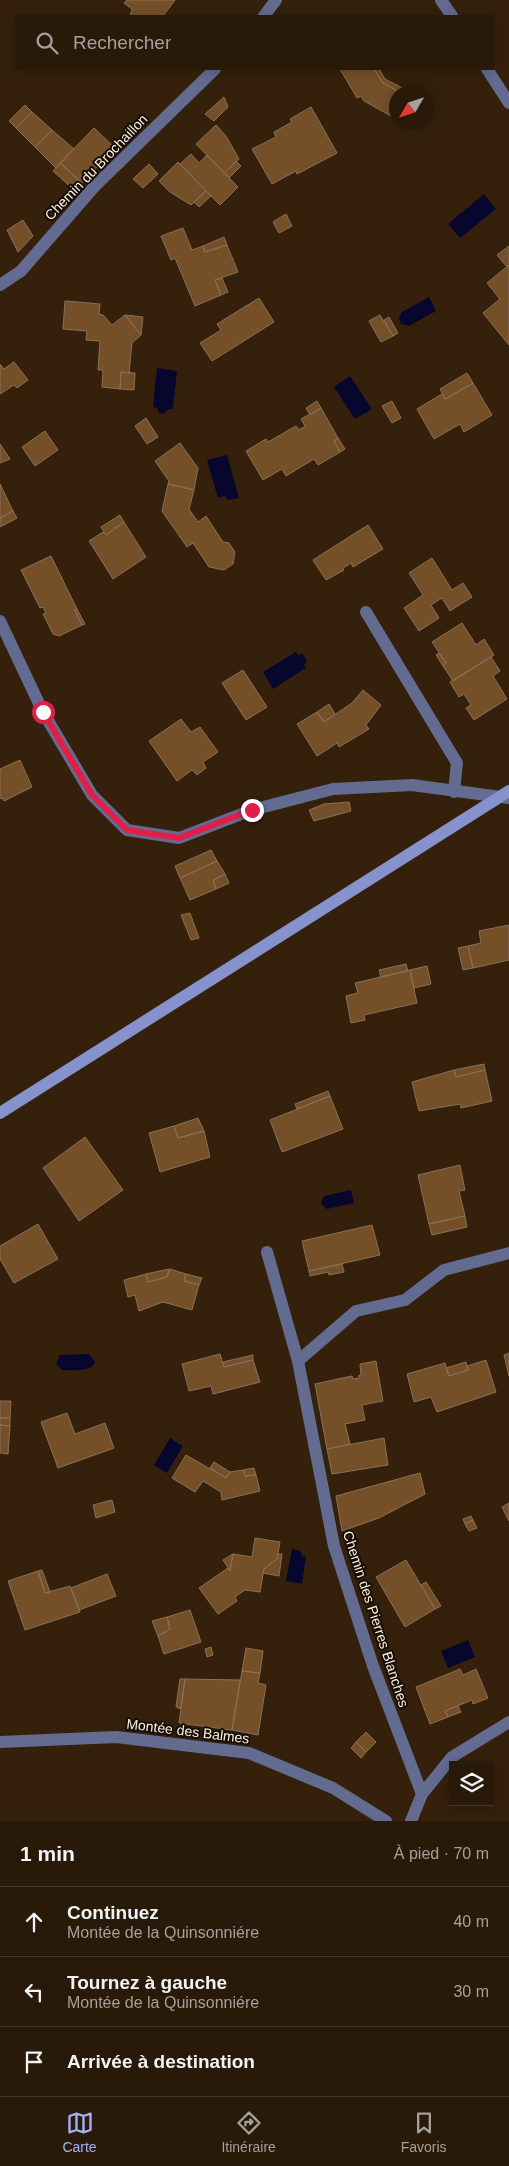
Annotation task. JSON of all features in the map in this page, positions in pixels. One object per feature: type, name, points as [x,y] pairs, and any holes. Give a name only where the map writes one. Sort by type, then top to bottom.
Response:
[{"type":"main road","points":[[0,1113],[503,798],[509,791]]},
{"type":"street","points":[[265,15],[276,0]]},
{"type":"street","points":[[441,0],[451,15]]},
{"type":"street","name":"Chemin du Brochaillon","points":[[0,285],[21,271],[94,187],[214,70]]},
{"type":"street","points":[[488,70],[509,103]]},
{"type":"street","points":[[366,612],[457,763],[454,792]]},
{"type":"street","points":[[0,621],[43,712],[92,795],[127,830],[179,838],[252,810],[333,789],[412,785],[503,798]]},
{"type":"street","name":"Chemin des Pierres Blanches","points":[[267,1252],[298,1361],[334,1546],[373,1666],[422,1794]]},
{"type":"street","points":[[298,1361],[356,1311],[405,1300],[444,1270],[509,1253]]},
{"type":"street","points":[[412,1821],[422,1794],[452,1757],[509,1722]]},
{"type":"street","name":"Montée des Balmes","points":[[0,1742],[116,1737],[249,1753],[333,1788],[386,1821]]},
{"type":"shaded area","points":[[484,194],[496,209],[460,238],[448,224]]},
{"type":"shaded area","points":[[429,297],[436,311],[409,326],[401,324],[399,318],[402,312]]},
{"type":"shaded area","points":[[157,368],[177,371],[173,409],[169,409],[163,414],[153,407]]},
{"type":"shaded area","points":[[350,376],[372,409],[355,419],[334,387]]},
{"type":"shaded area","points":[[227,455],[239,498],[228,500],[225,496],[218,498],[207,460]]},
{"type":"shaded area","points":[[296,652],[298,655],[303,654],[307,661],[304,665],[306,668],[273,689],[263,672]]},
{"type":"shaded area","points":[[351,1190],[354,1203],[327,1209],[321,1204],[324,1196]]},
{"type":"shaded area","points":[[89,1354],[95,1362],[89,1368],[62,1370],[56,1364],[60,1355]]},
{"type":"shaded area","points":[[170,1438],[183,1446],[167,1473],[154,1465]]},
{"type":"shaded area","points":[[292,1549],[301,1551],[302,1556],[306,1557],[302,1584],[286,1581]]},
{"type":"shaded area","points":[[468,1640],[475,1657],[448,1668],[441,1651]]},
{"type":"building","points":[[127,0],[175,0],[164,15],[130,15],[132,9],[124,3]]},
{"type":"building","points":[[341,70],[375,70],[383,83],[389,86],[389,115],[364,101],[361,96],[357,98]]},
{"type":"building","points":[[375,70],[380,70],[385,79],[397,85],[389,86],[383,83]]},
{"type":"building","points":[[224,97],[228,107],[214,121],[205,114]]},
{"type":"building","points":[[25,105],[32,112],[16,128],[9,121]]},
{"type":"building","points":[[311,107],[337,153],[297,174],[296,171],[272,184],[252,149],[276,137],[274,132],[292,122],[290,119]]},
{"type":"building","points":[[32,112],[52,130],[35,147],[16,128]]},
{"type":"building","points":[[216,125],[226,136],[239,159],[224,173],[196,144]]},
{"type":"building","points":[[94,128],[115,148],[82,183],[60,163]]},
{"type":"building","points":[[52,130],[74,149],[56,168],[35,147]]},
{"type":"building","points":[[191,154],[199,163],[207,155],[238,187],[220,205],[180,164]]},
{"type":"building","points":[[236,161],[241,166],[229,178],[224,173]]},
{"type":"building","points":[[178,162],[206,191],[191,205],[170,192],[159,181]]},
{"type":"building","points":[[60,163],[82,183],[75,191],[53,171]]},
{"type":"building","points":[[149,164],[158,174],[143,188],[133,179]]},
{"type":"building","points":[[206,191],[211,196],[199,207],[194,202]]},
{"type":"building","points":[[286,214],[292,226],[279,233],[273,222]]},
{"type":"building","points":[[23,220],[33,236],[18,252],[7,230]]},
{"type":"building","points":[[183,228],[192,250],[203,246],[205,252],[227,245],[238,272],[215,280],[221,295],[195,306],[175,258],[171,260],[161,236]]},
{"type":"building","points":[[224,237],[227,245],[205,252],[203,246]]},
{"type":"building","points":[[509,246],[509,265],[507,267],[497,255]]},
{"type":"building","points":[[509,265],[509,345],[483,313],[500,299],[487,283]]},
{"type":"building","points":[[222,278],[228,292],[221,295],[215,280]]},
{"type":"building","points":[[259,298],[274,322],[212,361],[200,343],[221,330],[217,324]]},
{"type":"building","points":[[65,301],[100,304],[99,314],[103,315],[112,325],[125,315],[141,335],[132,343],[129,373],[121,372],[120,389],[102,387],[103,370],[98,370],[100,341],[86,340],[87,331],[63,329]]},
{"type":"building","points":[[125,315],[143,317],[141,335]]},
{"type":"building","points":[[380,315],[393,336],[381,342],[369,321]]},
{"type":"building","points":[[389,317],[398,333],[393,336],[384,320]]},
{"type":"building","points":[[14,362],[28,380],[17,388],[14,385],[0,394],[0,364],[4,369]]},
{"type":"building","points":[[121,372],[135,373],[134,390],[120,389]]},
{"type":"building","points":[[467,373],[473,383],[445,399],[440,389]]},
{"type":"building","points":[[473,383],[492,415],[464,432],[460,424],[434,439],[417,409],[442,394],[445,399]]},
{"type":"building","points":[[317,401],[321,408],[310,415],[306,408]]},
{"type":"building","points":[[392,401],[401,418],[392,423],[382,406]]},
{"type":"building","points":[[321,408],[338,438],[334,441],[340,452],[318,465],[314,459],[286,476],[282,469],[263,480],[246,451],[266,439],[268,442],[296,426],[299,430],[305,426],[301,419]]},
{"type":"building","points":[[146,418],[158,437],[147,444],[135,426]]},
{"type":"building","points":[[45,431],[58,450],[35,466],[22,447]]},
{"type":"building","points":[[338,438],[345,449],[340,452],[334,441]]},
{"type":"building","points":[[180,443],[198,468],[194,490],[168,484],[169,481],[155,461]]},
{"type":"building","points":[[0,444],[10,459],[0,463]]},
{"type":"building","points":[[0,484],[13,511],[0,518]]},
{"type":"building","points":[[168,484],[194,490],[189,509],[198,522],[206,516],[223,542],[229,543],[235,552],[233,564],[224,570],[209,567],[193,543],[187,547],[162,511]]},
{"type":"building","points":[[13,511],[17,518],[0,527],[0,518]]},
{"type":"building","points":[[120,515],[124,522],[106,535],[101,527]]},
{"type":"building","points":[[124,522],[146,557],[113,579],[89,541],[103,532],[106,535]]},
{"type":"building","points":[[368,525],[383,549],[353,567],[351,563],[343,568],[344,570],[326,580],[313,560]]},
{"type":"building","points":[[51,556],[77,609],[75,610],[82,625],[59,636],[53,634],[43,614],[46,613],[43,607],[40,608],[21,570]]},
{"type":"building","points":[[432,558],[452,590],[463,583],[472,597],[450,611],[442,598],[431,605],[439,618],[419,631],[404,608],[423,595],[409,573]]},
{"type":"building","points":[[77,609],[85,624],[82,625],[75,610]]},
{"type":"building","points":[[462,623],[476,645],[484,639],[494,655],[453,681],[443,666],[446,663],[432,642]]},
{"type":"building","points":[[439,653],[446,663],[443,666],[436,655]]},
{"type":"building","points":[[491,657],[500,671],[493,676],[507,699],[474,720],[466,708],[471,705],[464,694],[459,697],[450,682]]},
{"type":"building","points":[[243,670],[267,707],[246,720],[222,683]]},
{"type":"building","points":[[363,690],[381,705],[366,725],[369,729],[339,747],[337,743],[317,756],[297,724],[317,712],[324,722],[352,703]]},
{"type":"building","points":[[329,704],[335,714],[324,722],[317,712]]},
{"type":"building","points":[[181,719],[191,732],[200,727],[218,752],[203,762],[206,768],[197,775],[192,770],[177,781],[149,741]]},
{"type":"building","points":[[20,760],[32,787],[4,801],[2,798],[0,799],[0,769]]},
{"type":"building","points":[[349,802],[351,811],[314,821],[309,810],[324,804]]},
{"type":"building","points":[[211,850],[217,861],[180,878],[175,866]]},
{"type":"building","points":[[217,861],[225,874],[213,880],[216,889],[190,900],[180,878]]},
{"type":"building","points":[[225,874],[229,883],[216,889],[213,880]]},
{"type":"building","points":[[190,913],[199,938],[191,940],[181,915]]},
{"type":"building","points":[[509,925],[509,960],[473,968],[468,946],[481,943],[479,931]]},
{"type":"building","points":[[468,946],[473,968],[463,970],[458,948]]},
{"type":"building","points":[[406,964],[408,971],[381,977],[379,970]]},
{"type":"building","points":[[427,966],[431,984],[414,988],[410,970]]},
{"type":"building","points":[[410,970],[417,1003],[364,1015],[365,1020],[351,1023],[346,996],[358,993],[355,983]]},
{"type":"building","points":[[484,1064],[485,1070],[456,1077],[454,1070]]},
{"type":"building","points":[[454,1070],[456,1077],[485,1070],[492,1101],[461,1108],[460,1104],[419,1111],[412,1082]]},
{"type":"building","points":[[328,1091],[330,1096],[297,1109],[295,1104]]},
{"type":"building","points":[[330,1096],[343,1129],[282,1152],[270,1120]]},
{"type":"building","points":[[198,1118],[204,1131],[178,1138],[174,1126]]},
{"type":"building","points":[[174,1126],[178,1138],[204,1131],[210,1157],[160,1172],[149,1133]]},
{"type":"building","points":[[85,1137],[123,1190],[79,1221],[43,1168]]},
{"type":"building","points":[[460,1165],[465,1190],[459,1191],[465,1216],[429,1224],[418,1175]]},
{"type":"building","points":[[465,1216],[467,1227],[432,1235],[429,1224]]},
{"type":"building","points":[[38,1224],[58,1259],[14,1283],[0,1259],[0,1246]]},
{"type":"building","points":[[372,1225],[380,1255],[309,1271],[302,1241]]},
{"type":"building","points":[[342,1264],[344,1272],[329,1275],[328,1272],[310,1276],[309,1271]]},
{"type":"building","points":[[169,1269],[167,1277],[148,1282],[146,1274]]},
{"type":"building","points":[[170,1269],[186,1274],[184,1281],[199,1285],[192,1310],[163,1302],[139,1311],[135,1295],[128,1297],[124,1280],[146,1274],[148,1282],[167,1277]]},
{"type":"building","points":[[186,1274],[202,1278],[199,1285],[184,1281]]},
{"type":"building","points":[[509,1353],[509,1376],[504,1355]]},
{"type":"building","points":[[220,1354],[224,1367],[253,1360],[260,1382],[213,1394],[211,1386],[189,1391],[182,1364]]},
{"type":"building","points":[[253,1355],[253,1360],[224,1367],[223,1362]]},
{"type":"building","points":[[486,1360],[496,1392],[437,1412],[431,1397],[414,1402],[407,1374],[445,1363],[449,1376],[468,1370],[467,1366]]},
{"type":"building","points":[[376,1361],[383,1401],[362,1405],[365,1420],[345,1424],[350,1444],[327,1449],[315,1384],[352,1376],[353,1379],[359,1378],[359,1375],[361,1375],[360,1364]]},
{"type":"building","points":[[466,1362],[468,1370],[449,1376],[446,1368]]},
{"type":"building","points":[[0,1401],[11,1401],[10,1418],[0,1418]]},
{"type":"building","points":[[67,1413],[75,1434],[105,1423],[114,1448],[58,1468],[41,1422]]},
{"type":"building","points":[[0,1418],[10,1418],[10,1426],[0,1425]]},
{"type":"building","points":[[0,1425],[10,1426],[8,1454],[0,1453]]},
{"type":"building","points":[[384,1438],[388,1465],[332,1474],[327,1449]]},
{"type":"building","points":[[186,1455],[226,1478],[230,1472],[243,1470],[245,1476],[256,1475],[260,1491],[222,1500],[221,1492],[203,1481],[195,1492],[172,1478]]},
{"type":"building","points":[[214,1462],[230,1472],[226,1478],[210,1468]]},
{"type":"building","points":[[254,1468],[256,1475],[245,1476],[243,1470]]},
{"type":"building","points":[[420,1473],[425,1494],[379,1518],[342,1531],[336,1496]]},
{"type":"building","points":[[112,1500],[115,1512],[96,1518],[93,1505]]},
{"type":"building","points":[[509,1503],[509,1521],[502,1507]]},
{"type":"building","points":[[471,1516],[473,1520],[465,1524],[463,1519]]},
{"type":"building","points":[[473,1520],[477,1528],[469,1531],[465,1524]]},
{"type":"building","points":[[255,1538],[280,1542],[277,1559],[264,1569],[260,1592],[245,1590],[235,1597],[237,1601],[218,1614],[199,1588],[228,1568],[230,1571],[233,1554],[252,1557]]},
{"type":"building","points":[[233,1554],[230,1571],[223,1560]]},
{"type":"building","points":[[278,1554],[282,1554],[279,1576],[263,1573],[264,1569],[277,1559]]},
{"type":"building","points":[[406,1560],[435,1609],[405,1627],[376,1577]]},
{"type":"building","points":[[42,1570],[50,1592],[45,1593],[38,1571]]},
{"type":"building","points":[[38,1571],[45,1593],[70,1586],[80,1612],[25,1630],[8,1581]]},
{"type":"building","points":[[107,1574],[116,1596],[79,1610],[71,1588]]},
{"type":"building","points":[[426,1582],[441,1606],[435,1609],[421,1585]]},
{"type":"building","points":[[190,1610],[201,1642],[164,1654],[158,1636],[170,1629],[167,1617]]},
{"type":"building","points":[[167,1617],[170,1629],[158,1636],[152,1621]]},
{"type":"building","points":[[211,1647],[213,1655],[207,1657],[205,1649]]},
{"type":"building","points":[[246,1648],[263,1651],[260,1673],[242,1671]]},
{"type":"building","points":[[460,1669],[463,1675],[476,1669],[488,1698],[473,1704],[472,1700],[445,1711],[448,1717],[430,1724],[416,1687]]},
{"type":"building","points":[[242,1671],[260,1673],[258,1683],[266,1685],[258,1735],[232,1730]]},
{"type":"building","points":[[180,1679],[185,1679],[181,1709],[176,1707]]},
{"type":"building","points":[[185,1679],[240,1680],[232,1730],[179,1723]]},
{"type":"building","points":[[458,1706],[461,1712],[448,1717],[445,1711]]},
{"type":"building","points":[[366,1732],[376,1742],[366,1752],[356,1742]]},
{"type":"building","points":[[356,1742],[366,1752],[361,1758],[351,1748]]},
{"type":"route","points":[[43,712],[92,795],[127,830],[179,838],[252,810]]}]
